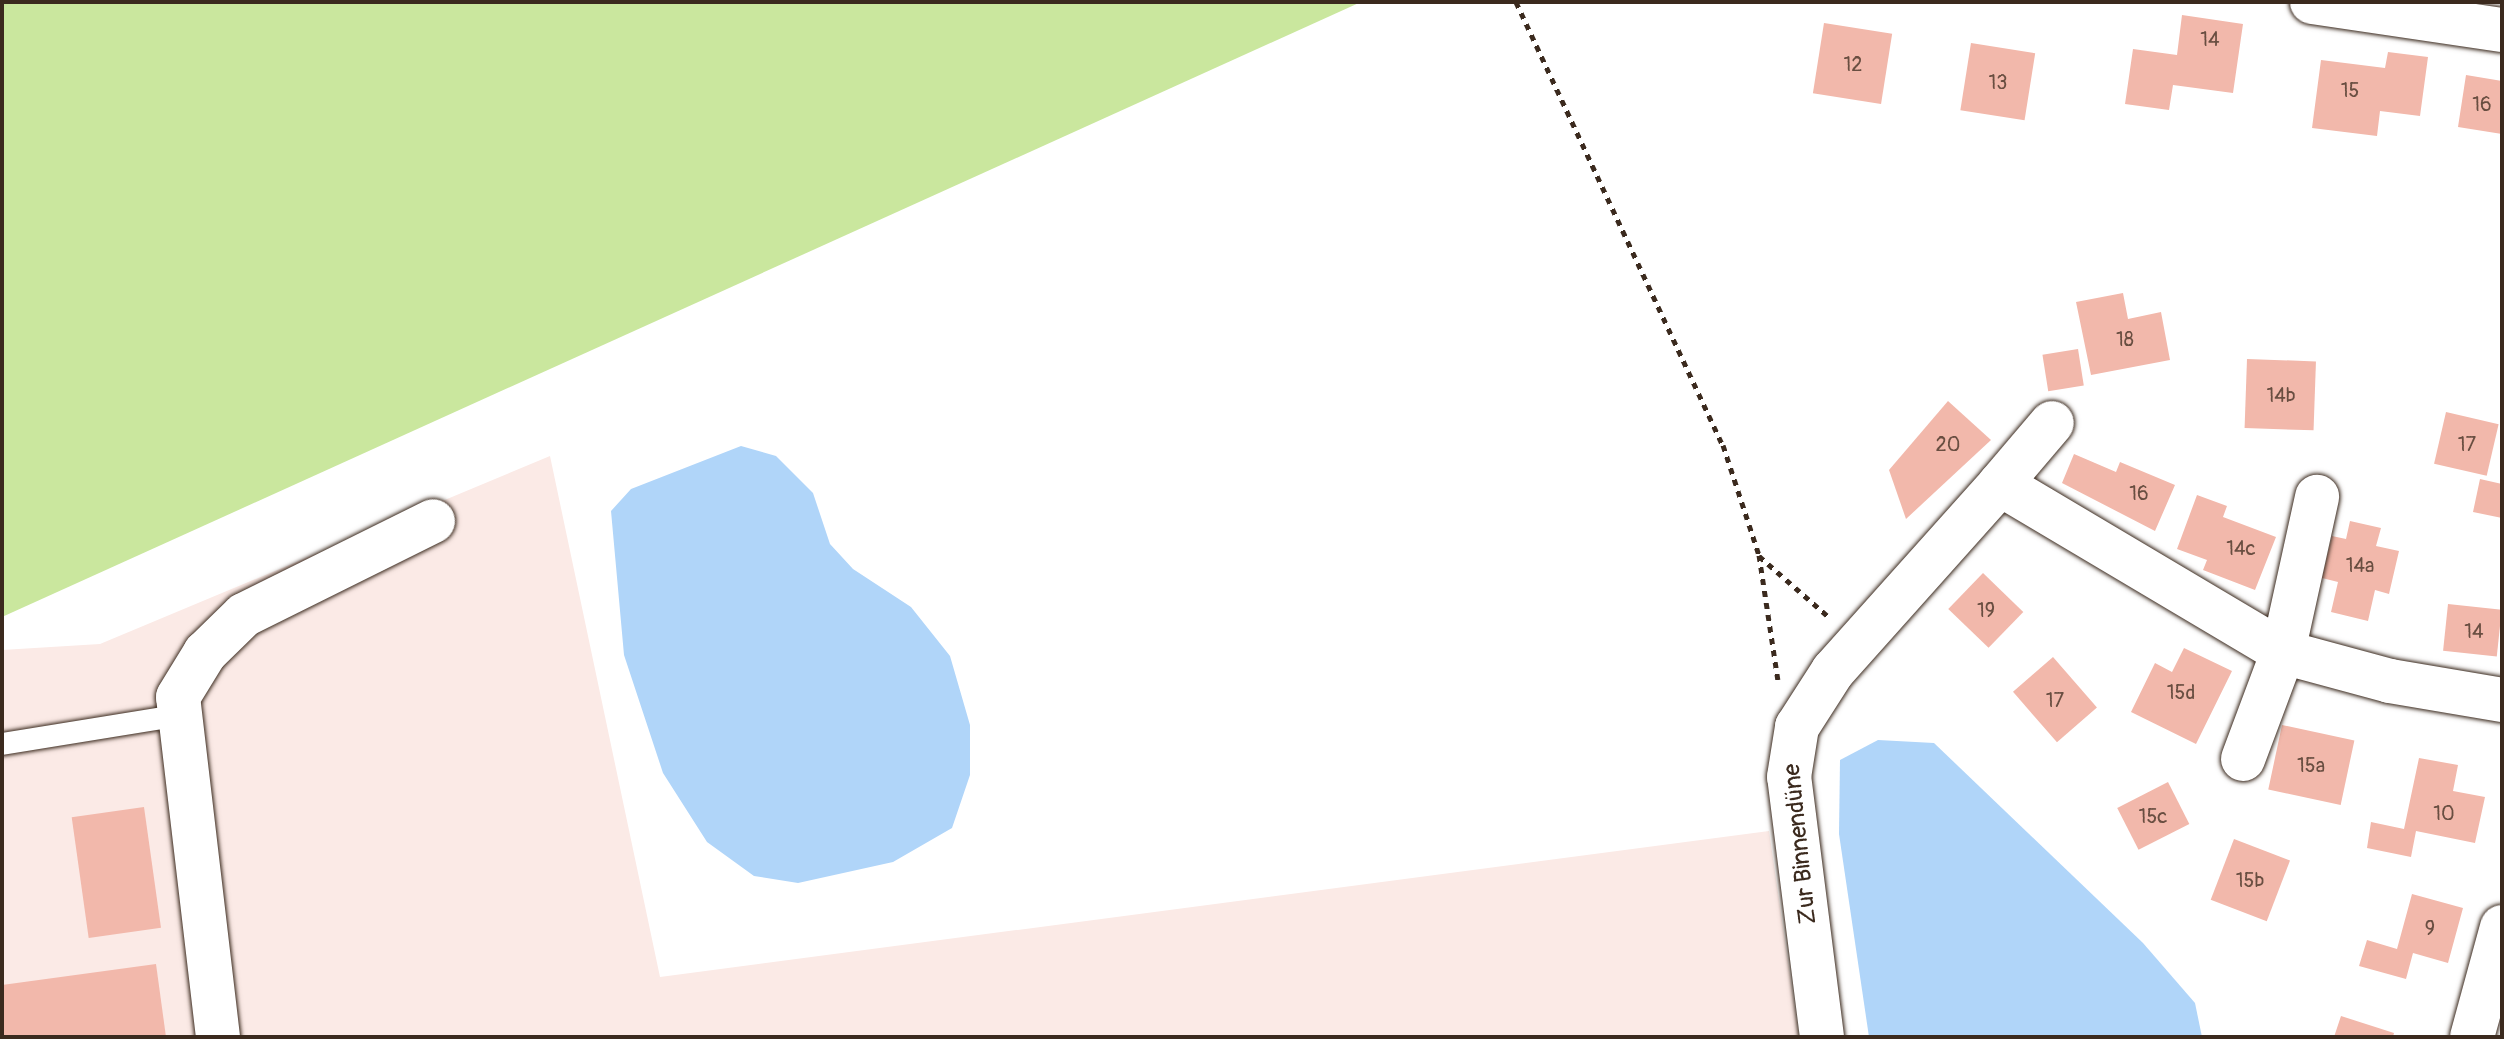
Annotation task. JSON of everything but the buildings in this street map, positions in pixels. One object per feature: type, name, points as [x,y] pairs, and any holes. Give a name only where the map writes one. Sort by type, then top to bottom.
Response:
[{"type":"street","points":[[2312,2],[2502,30]]},
{"type":"street","name":"Zur Binnendüne","points":[[1822,1037],[1791,751],[1814,698],[1857,643],[2052,423]]},
{"type":"street","points":[[2000,484],[2283,652],[2390,681],[2502,700]]},
{"type":"street","points":[[2243,759],[2283,652],[2317,497]]},
{"type":"street","points":[[218,1037],[175,716],[188,676],[244,615],[433,521]]},
{"type":"street","points":[[2472,1037],[2502,927]]},
{"type":"lane","points":[[2,744],[175,716]]},
{"type":"path","points":[[1516,2],[1723,445],[1759,555],[1791,751]]},
{"type":"path","points":[[1759,555],[1857,643]]},
{"type":"shaded area","points":[[550,456],[660,977],[1769,831],[1799,1037],[2,1037],[2,650],[100,644]]},
{"type":"green space","points":[[2,2],[1361,2],[2,617]]},
{"type":"water","points":[[741,446],[776,456],[813,493],[830,544],[853,569],[911,607],[950,656],[970,725],[970,775],[952,828],[893,862],[798,883],[754,876],[707,842],[663,773],[624,655],[611,511],[631,489]]},
{"type":"water","points":[[1878,740],[1934,743],[2143,943],[2195,1003],[2202,1037],[1869,1037],[1839,834],[1840,760]]}]
